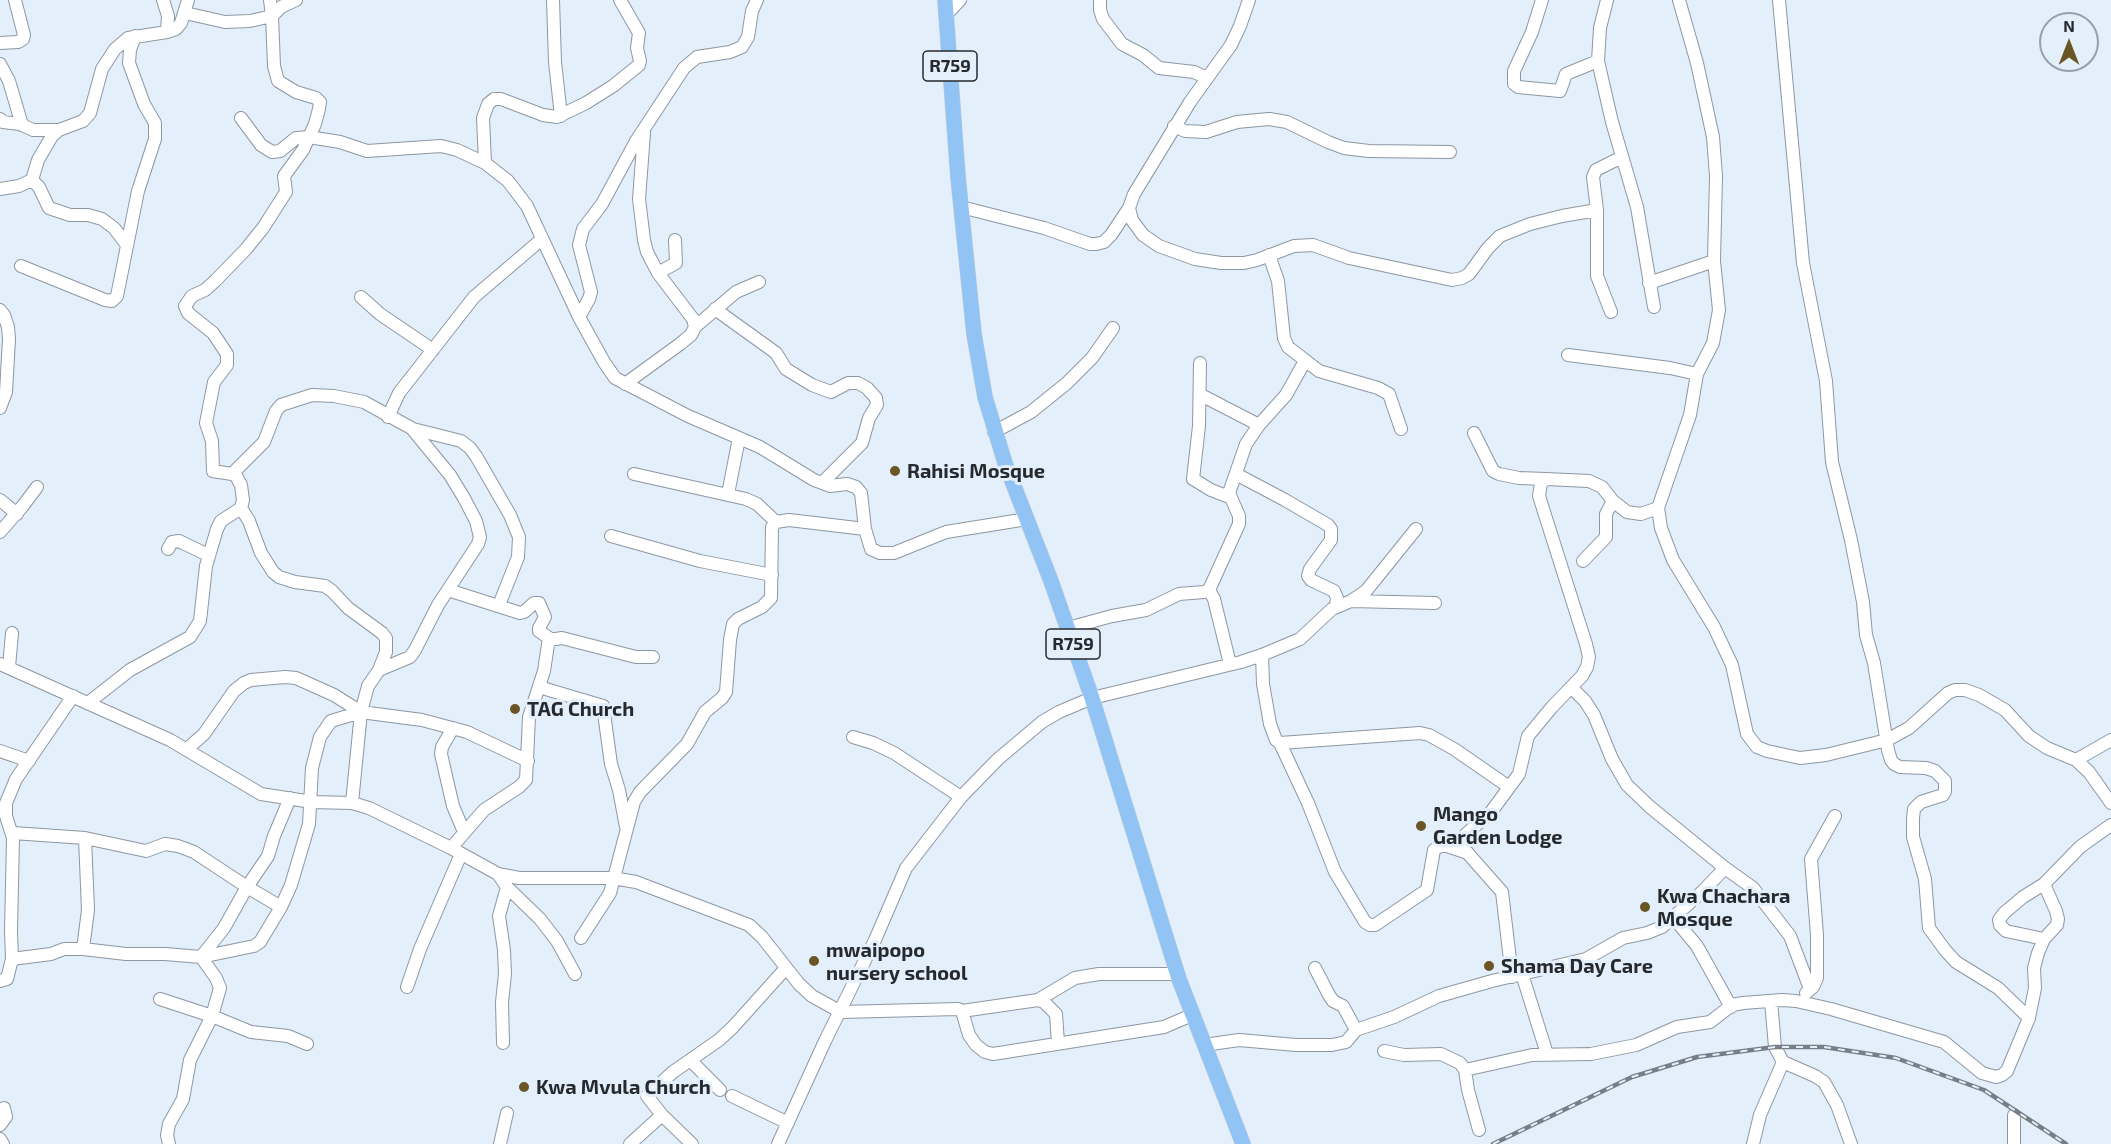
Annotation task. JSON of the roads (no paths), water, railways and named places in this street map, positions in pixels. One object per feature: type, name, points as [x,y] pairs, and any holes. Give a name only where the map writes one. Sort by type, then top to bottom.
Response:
[{"type":"main road","name":"R759","points":[[945,7],[975,345],[994,432],[1092,698],[1192,1015],[1243,1144]]},
{"type":"street","points":[[0,43],[18,42],[24,35],[15,0]]},
{"type":"street","points":[[163,0],[168,16],[167,32]]},
{"type":"street","points":[[0,119],[3,122],[22,125],[38,131],[59,130],[83,121],[90,113],[98,80],[107,59],[121,43],[135,36],[160,34],[179,26],[186,13],[188,0]]},
{"type":"street","points":[[88,703],[122,676],[190,637],[200,621],[208,555],[217,529],[221,521],[240,508],[243,500],[242,485],[232,474],[213,471],[212,441],[206,423],[214,382],[226,365],[227,354],[213,333],[188,313],[185,306],[192,296],[205,290],[215,281],[263,228],[286,192],[284,176],[299,156],[315,124],[320,102],[278,81],[274,66],[273,16],[270,0]]},
{"type":"street","points":[[186,13],[206,19],[235,22],[257,20],[273,16],[281,7],[296,0]]},
{"type":"street","points":[[553,0],[555,62],[561,116]]},
{"type":"street","points":[[485,163],[483,118],[488,104],[494,99],[509,101],[547,116],[561,116],[613,86],[640,63],[637,48],[639,33],[620,0]]},
{"type":"street","points":[[579,316],[590,299],[591,292],[580,252],[581,235],[644,129],[690,61],[705,54],[730,52],[744,45],[757,0]]},
{"type":"street","points":[[945,7],[960,0]]},
{"type":"street","points":[[1100,0],[1103,19],[1122,44],[1143,55],[1159,68],[1194,72],[1207,78]]},
{"type":"street","points":[[961,207],[1044,228],[1090,244],[1104,242],[1129,207],[1134,194],[1174,126],[1231,45],[1249,0]]},
{"type":"street","points":[[1542,0],[1532,32],[1514,71],[1514,84],[1518,87],[1560,91],[1566,74],[1598,61]]},
{"type":"street","points":[[1607,0],[1600,28],[1598,61],[1637,207],[1654,307]]},
{"type":"street","points":[[1679,0],[1697,63],[1713,137],[1716,176],[1714,261],[1719,310],[1713,343],[1696,374],[1690,415],[1658,508],[1661,528],[1673,560],[1714,627],[1732,665],[1744,726],[1752,743],[1767,751],[1800,758],[1826,755],[1887,740],[1909,728],[1948,693],[1965,690],[1980,695],[2006,710],[2030,736],[2047,748],[2076,760],[2089,772],[2111,802]]},
{"type":"street","points":[[1779,0],[1803,263],[1826,381],[1832,462],[1851,540],[1863,602],[1866,635],[1874,663],[1891,760],[1900,767],[1926,768],[1935,771],[1945,781],[1946,791],[1943,795],[1918,804],[1914,809],[1913,818],[1913,837],[1925,879],[1929,927],[1956,962],[1998,988],[2030,1018]]},
{"type":"street","points":[[21,266],[64,284],[112,301],[115,300],[141,180],[155,139],[156,129],[129,63],[130,50],[135,36]]},
{"type":"street","points":[[0,64],[9,81],[22,125]]},
{"type":"street","points":[[241,118],[261,145],[273,152],[280,151],[296,138],[309,137],[340,142],[367,151],[441,146],[457,150],[485,163],[518,192],[579,316],[615,378],[760,447],[795,470],[822,483],[838,486],[847,484],[856,488],[861,493],[865,529],[871,549],[880,553],[894,553],[946,532],[1027,519]]},
{"type":"street","points":[[1174,126],[1185,131],[1206,132],[1238,122],[1269,120],[1287,122],[1344,148],[1369,151],[1450,152]]},
{"type":"street","points":[[644,129],[640,172],[640,217],[647,252],[658,273],[693,319],[696,327]]},
{"type":"street","points":[[0,189],[19,186],[32,180],[38,160],[48,141],[59,130]]},
{"type":"street","points":[[1611,312],[1597,276],[1597,210],[1594,173],[1602,166],[1622,157]]},
{"type":"street","points":[[32,180],[39,187],[49,208],[70,215],[88,215],[102,219],[114,228],[127,245]]},
{"type":"street","points":[[1129,207],[1136,228],[1159,246],[1195,259],[1221,263],[1244,263],[1294,246],[1314,245],[1349,258],[1452,280],[1470,274],[1488,248],[1500,236],[1530,224],[1597,210]]},
{"type":"street","points":[[388,417],[399,393],[474,297],[542,239]]},
{"type":"street","points":[[658,273],[676,263],[675,240]]},
{"type":"street","points":[[1269,255],[1281,297],[1284,338],[1288,347],[1326,374],[1378,388],[1389,394],[1401,429]]},
{"type":"street","points":[[1649,283],[1714,261]]},
{"type":"street","points":[[625,384],[691,335],[696,327],[736,292],[759,282]]},
{"type":"street","points":[[361,297],[385,318],[433,350]]},
{"type":"street","points":[[715,309],[776,353],[786,369],[812,385],[831,392],[848,383],[858,383],[867,388],[876,398],[877,405],[862,443],[822,483]]},
{"type":"street","points":[[0,310],[6,321],[9,339],[6,392],[0,408]]},
{"type":"street","points":[[994,432],[1031,412],[1067,383],[1092,358],[1113,328]]},
{"type":"street","points":[[1568,355],[1670,368],[1696,374]]},
{"type":"street","points":[[1068,628],[1146,610],[1179,594],[1209,590],[1239,524],[1239,516],[1229,497],[1246,444],[1259,425],[1286,395],[1305,361]]},
{"type":"street","points":[[1200,363],[1201,395],[1193,480],[1229,497]]},
{"type":"street","points":[[232,474],[264,442],[276,411],[281,405],[312,395],[350,398],[370,405],[413,429],[461,441],[470,448],[510,515],[519,537],[518,557],[499,605]]},
{"type":"street","points":[[1201,395],[1259,425]]},
{"type":"street","points":[[379,669],[410,657],[448,590],[478,544],[479,529],[464,498],[450,475],[413,429]]},
{"type":"street","points":[[1474,433],[1493,471],[1499,474],[1519,478],[1589,481],[1602,487],[1620,509],[1633,514],[1650,512],[1658,508]]},
{"type":"street","points":[[728,494],[739,438]]},
{"type":"street","points":[[634,474],[728,494],[757,504],[776,522]]},
{"type":"street","points":[[1236,474],[1285,500],[1331,529],[1331,540],[1310,569],[1308,576],[1311,580],[1334,591],[1337,598],[1336,606]]},
{"type":"street","points":[[1546,480],[1540,483],[1539,496],[1583,632],[1589,657],[1587,667],[1582,676],[1528,736],[1519,774],[1491,812],[1465,835],[1462,845],[1502,892],[1517,975],[1547,1054]]},
{"type":"street","points":[[0,532],[37,487]]},
{"type":"street","points":[[0,500],[17,514]]},
{"type":"street","points":[[1583,561],[1606,537],[1606,514],[1613,501]]},
{"type":"street","points":[[240,508],[246,516],[261,553],[273,572],[279,577],[295,582],[325,586],[348,608],[382,633],[387,644],[379,669],[368,686],[361,712],[352,803]]},
{"type":"street","points":[[776,522],[789,520],[865,529]]},
{"type":"street","points":[[581,938],[610,893],[634,802],[640,792],[687,744],[705,712],[726,692],[733,624],[767,603],[772,593],[771,532],[776,522]]},
{"type":"street","points":[[778,1144],[875,940],[906,868],[961,797],[998,759],[1026,734],[1059,712],[1092,698],[1262,655],[1300,639],[1336,606],[1351,601],[1366,591],[1416,530]]},
{"type":"street","points":[[611,536],[700,561],[772,575]]},
{"type":"street","points":[[168,549],[172,542],[179,541],[208,555]]},
{"type":"street","points":[[407,987],[464,832],[484,810],[524,783],[528,776],[529,717],[539,687],[549,640],[548,636],[539,632],[545,617],[539,603],[534,603],[520,613],[448,590]]},
{"type":"street","points":[[1209,590],[1214,599],[1230,664]]},
{"type":"street","points":[[1351,601],[1435,603]]},
{"type":"street","points":[[12,633],[4,665],[170,740],[254,791],[312,802],[352,803],[369,808],[498,874],[519,878],[613,878],[636,882],[749,925],[812,996],[841,1012],[949,1008],[962,1011],[1038,1000],[1075,978],[1100,974],[1178,974]]},
{"type":"street","points":[[549,640],[562,638],[636,657],[653,657]]},
{"type":"street","points":[[1262,655],[1263,684],[1270,724],[1276,740],[1280,743],[1308,803],[1335,872],[1365,922],[1375,925],[1427,890],[1434,850],[1440,846],[1447,846],[1468,853]]},
{"type":"street","points":[[187,749],[204,734],[239,686],[251,680],[285,676],[296,678],[334,695],[361,712]]},
{"type":"street","points":[[539,687],[603,706],[611,764],[619,790],[627,833]]},
{"type":"street","points":[[1571,687],[1585,701],[1594,715],[1611,759],[1627,785],[1650,807],[1753,888],[1790,936],[1810,989]]},
{"type":"street","points":[[0,981],[7,979],[12,959],[5,931],[13,833],[6,816],[6,803],[29,761],[73,696]]},
{"type":"street","points":[[12,959],[51,954],[64,949],[201,957],[254,946],[260,942],[291,885],[309,824],[312,802],[312,768],[320,737],[331,721],[361,712],[411,718],[473,735],[528,760]]},
{"type":"street","points":[[453,728],[442,747],[441,754],[453,806],[464,832]]},
{"type":"street","points":[[1280,743],[1420,733],[1429,735],[1454,749],[1509,787]]},
{"type":"street","points":[[853,736],[894,753],[961,797]]},
{"type":"street","points":[[2076,760],[2111,741]]},
{"type":"street","points":[[0,751],[29,761]]},
{"type":"street","points":[[201,957],[224,928],[236,903],[268,856],[290,798]]},
{"type":"street","points":[[1796,1001],[1816,982],[1811,859],[1835,816]]},
{"type":"street","points":[[2044,939],[2006,931],[2000,925],[1999,920],[2023,897],[2044,884],[2080,847],[2111,825]]},
{"type":"street","points":[[13,833],[85,838],[146,851],[165,844],[178,846],[194,852],[281,907]]},
{"type":"street","points":[[83,949],[88,910],[85,838]]},
{"type":"street","points":[[1204,1045],[1239,1040],[1296,1046],[1332,1045],[1346,1042],[1356,1030],[1394,1017],[1439,996],[1517,975],[1586,960],[1623,938],[1662,927],[1725,868]]},
{"type":"street","points":[[498,874],[507,887],[540,919],[557,941],[575,974]]},
{"type":"street","points":[[1465,1070],[1547,1054],[1591,1054],[1636,1045],[1677,1027],[1710,1022],[1731,1007],[1743,1003],[1796,1001],[1831,1008],[1944,1042],[1982,1073],[1996,1077],[2007,1071],[2030,1018],[2034,968],[2044,939],[2057,925],[2058,919],[2044,884]]},
{"type":"street","points":[[503,1043],[502,1002],[505,974],[499,916],[507,887]]},
{"type":"street","points":[[1673,917],[1697,946],[1731,1007]]},
{"type":"street","points":[[170,1144],[167,1135],[169,1124],[183,1099],[190,1060],[212,1016],[219,986],[201,957]]},
{"type":"street","points":[[692,1144],[662,1115],[647,1096],[673,1072],[733,1028],[786,968]]},
{"type":"street","points":[[1315,968],[1329,995],[1333,1001],[1343,1006],[1356,1030]]},
{"type":"street","points":[[160,999],[212,1016],[250,1032],[288,1036],[307,1044]]},
{"type":"street","points":[[1038,1000],[1044,1002],[1056,1014],[1058,1043]]},
{"type":"street","points":[[1771,1001],[1775,1047],[1783,1062],[1824,1082],[1837,1105],[1851,1144]]},
{"type":"street","points":[[962,1011],[969,1035],[976,1045],[985,1052],[993,1054],[1164,1027],[1192,1015]]},
{"type":"street","points":[[1384,1051],[1404,1055],[1441,1054],[1458,1061],[1465,1070],[1479,1130]]},
{"type":"street","points":[[690,1060],[720,1090]]},
{"type":"street","points":[[1753,1144],[1760,1115],[1783,1062]]},
{"type":"street","points":[[732,1096],[788,1123]]},
{"type":"street","points":[[0,1125],[6,1117],[4,1107]]},
{"type":"street","points":[[500,1144],[507,1113]]},
{"type":"street","points":[[630,1144],[662,1115]]},
{"type":"street","points":[[2014,1115],[2014,1144]]},
{"type":"street","points":[[0,1139],[3,1144]]},
{"type":"railway","points":[[1493,1144],[1632,1077],[1697,1057],[1775,1047],[1824,1047],[1896,1058],[1984,1090],[2066,1144]]},
{"type":"place","name":"Rahisi Mosque","points":[[895,471]]},
{"type":"place","name":"TAG Church","points":[[515,709]]},
{"type":"place","name":"Mango Garden Lodge","points":[[1421,826]]},
{"type":"place","name":"Kwa Chachara Mosque","points":[[1645,907]]},
{"type":"place","name":"mwaipopo nursery school","points":[[814,961]]},
{"type":"place","name":"Shama Day Care","points":[[1489,966]]},
{"type":"place","name":"Kwa Mvula Church","points":[[524,1087]]}]
